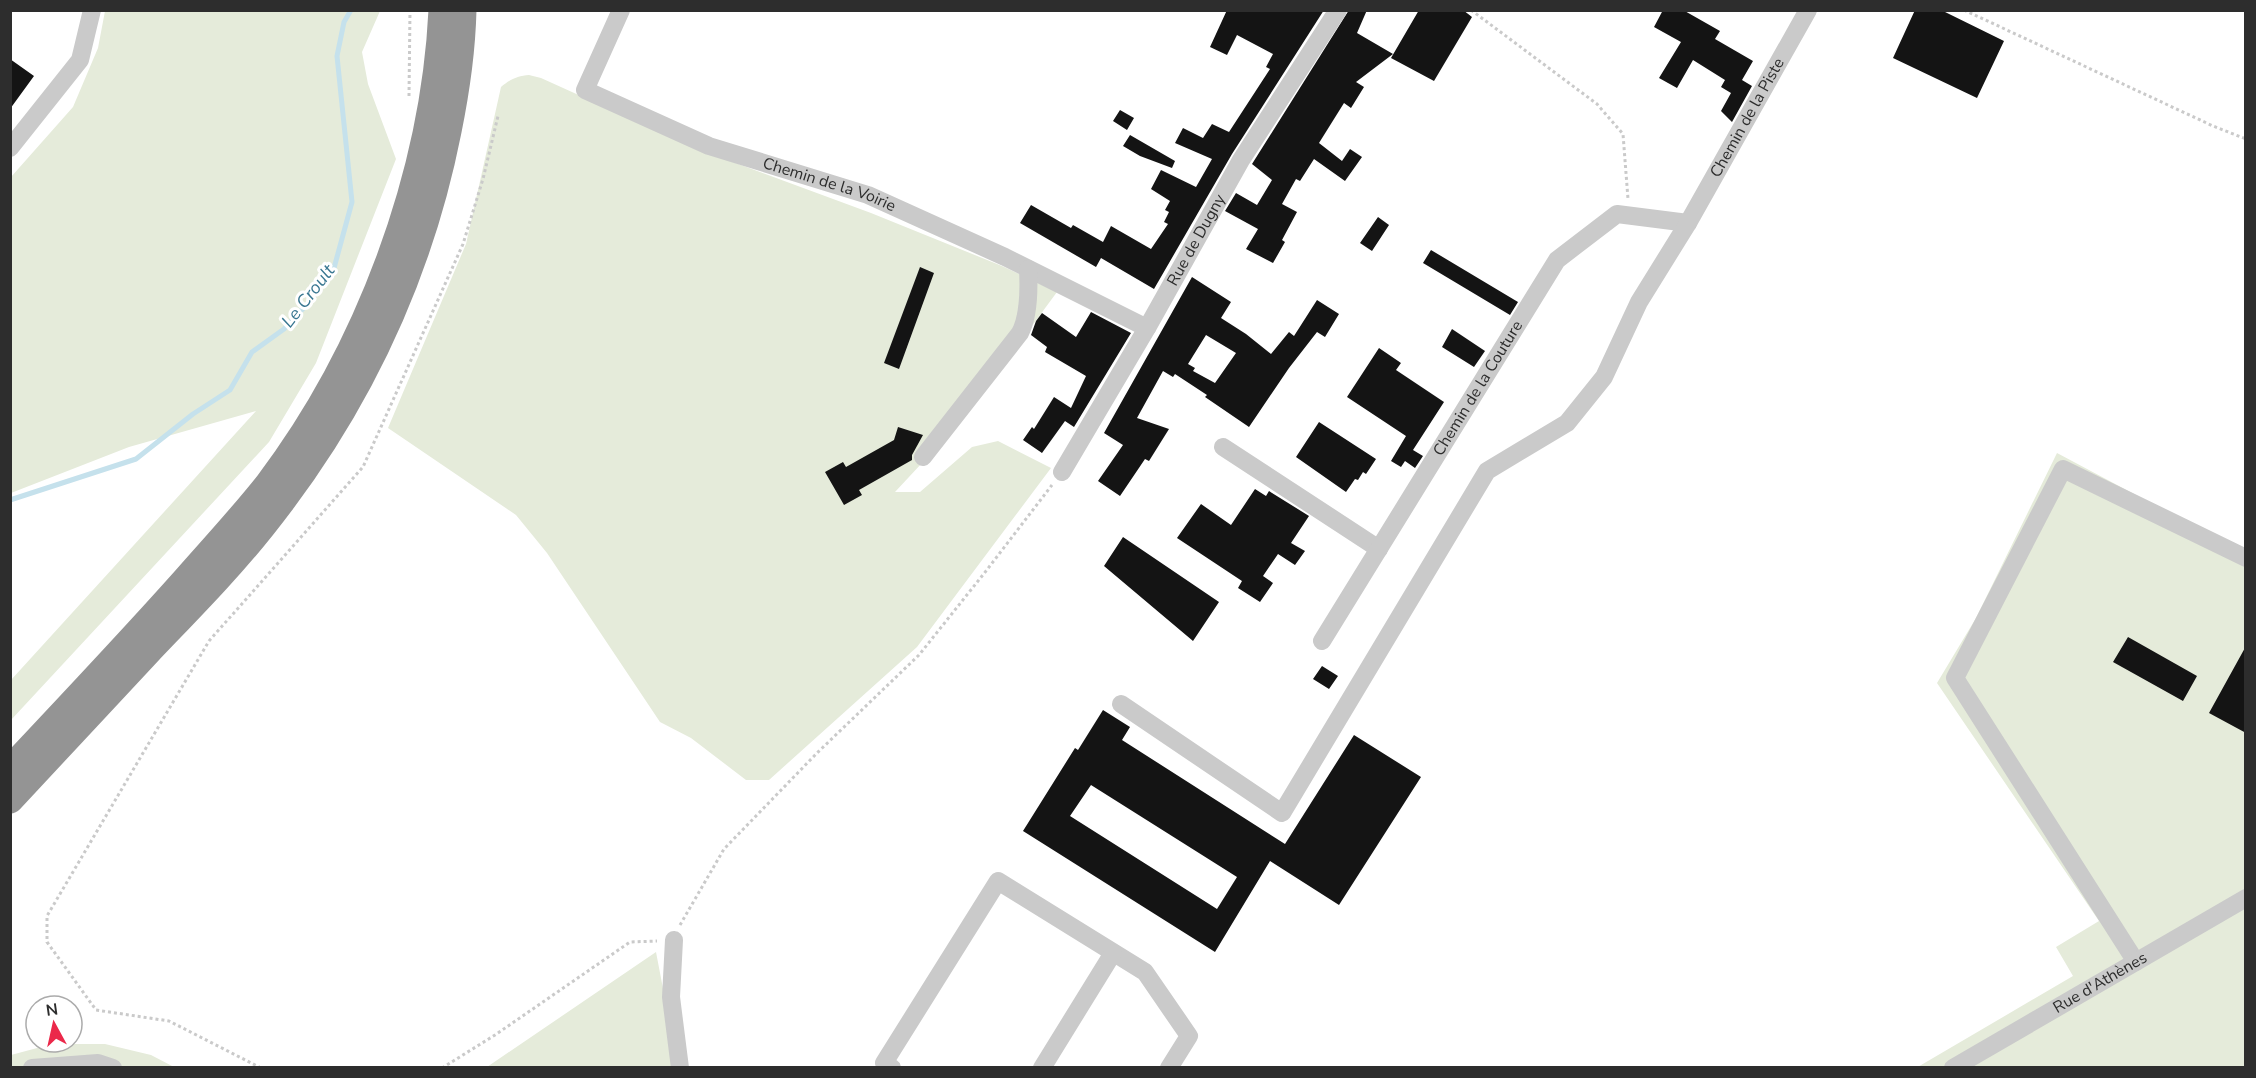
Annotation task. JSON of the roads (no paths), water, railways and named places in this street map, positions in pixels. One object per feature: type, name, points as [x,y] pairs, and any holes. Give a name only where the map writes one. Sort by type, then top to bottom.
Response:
[{"type":"highway","points":[[10,770],[244,513],[301,436],[340,371],[396,239],[415,177],[434,87],[442,10]]},
{"type":"highway","points":[[10,800],[255,536],[294,485],[337,421],[363,376],[413,262],[429,208],[456,89],[464,10]]},
{"type":"street","points":[[10,148],[80,60],[92,10]]},
{"type":"street","name":"Chemin de la Voirie","points":[[621,10],[585,90],[709,146],[868,195],[1028,269],[1147,328]]},
{"type":"street","name":"Rue de Dugny","points":[[1062,472],[1147,328],[1241,160],[1338,10]]},
{"type":"street","name":"Chemin de la Piste","points":[[1120,704],[1282,813],[1487,471],[1567,423],[1604,377],[1639,302],[1688,223],[1808,10]]},
{"type":"street","name":"Chemin de la Couture","points":[[1322,641],[1557,261],[1617,214],[1688,223]]},
{"type":"street","points":[[923,457],[1024,326],[1029,282],[1028,269]]},
{"type":"street","points":[[1222,447],[1379,549]]},
{"type":"street","points":[[2136,962],[1955,678],[2063,469],[2246,558]]},
{"type":"street","points":[[892,1068],[884,1063],[998,881],[1145,972],[1189,1036],[1169,1068]]},
{"type":"street","name":"Rue d'Athènes","points":[[1953,1068],[2246,898]]},
{"type":"street","points":[[674,940],[671,997],[680,1068]]},
{"type":"street","points":[[1042,1068],[1113,953]]},
{"type":"street","points":[[32,1068],[98,1063],[113,1068]]},
{"type":"waterway","name":"Le Croult","points":[[10,500],[136,459],[193,414],[230,390],[252,352],[284,329],[310,301],[334,268],[352,202],[337,56],[344,22],[351,10]]}]
